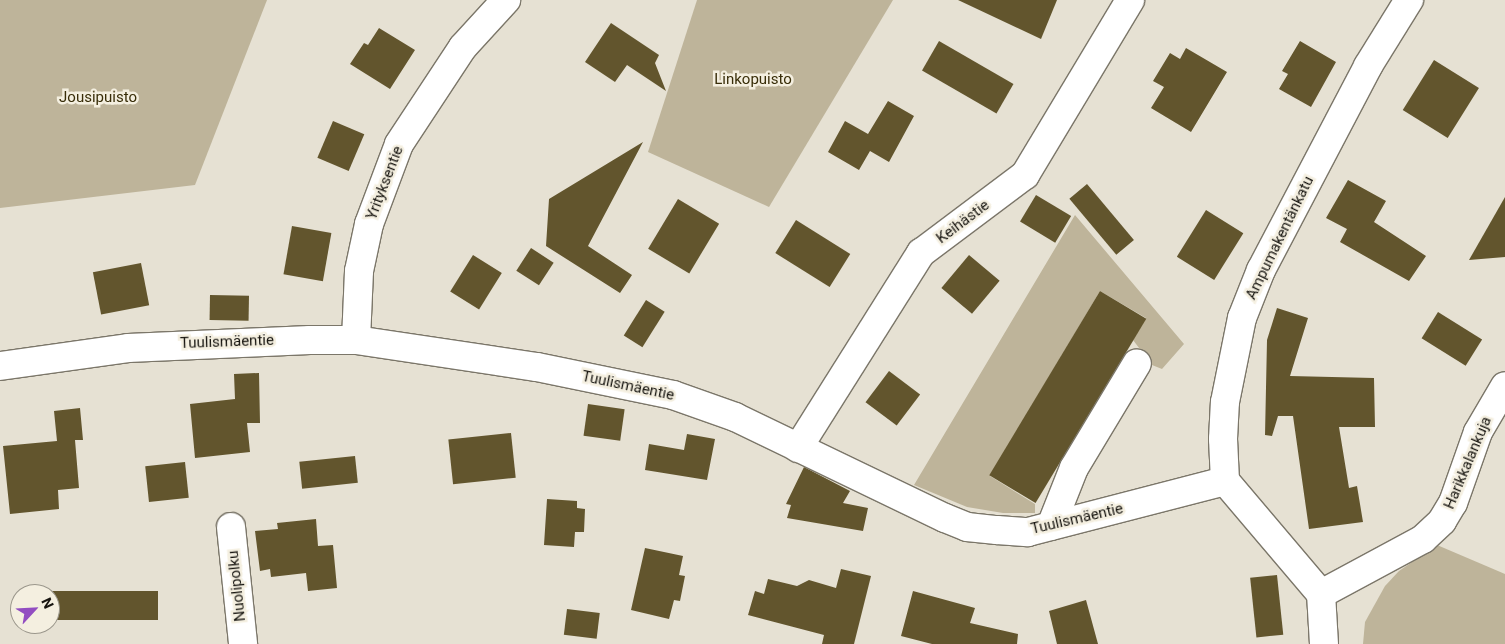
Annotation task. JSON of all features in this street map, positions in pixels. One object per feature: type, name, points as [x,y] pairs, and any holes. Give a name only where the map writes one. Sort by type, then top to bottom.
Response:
[{"type":"street","name":"Yrityksentie","points":[[356,340],[359,271],[369,224],[399,144],[464,47],[506,0]]},
{"type":"street","name":"Keihästie","points":[[798,448],[921,253],[1024,175],[1130,0]]},
{"type":"street","name":"Ampumakentänkatu","points":[[1225,481],[1222,439],[1225,402],[1242,318],[1261,270],[1368,66],[1409,0]]},
{"type":"street","name":"Tuulismäentie","points":[[0,366],[163,345],[356,340],[537,367],[673,395],[735,417],[967,527],[1028,532],[1225,481]]},
{"type":"street","points":[[1051,526],[1074,468],[1137,363]]},
{"type":"street","name":"Harikkalankuja","points":[[1321,594],[1423,539],[1442,521],[1453,503],[1478,432],[1505,386]]},
{"type":"street","points":[[1225,481],[1321,594],[1324,644]]},
{"type":"street","name":"Nuolipolku","points":[[231,527],[243,644]]},
{"type":"green space","name":"Jousipuisto","points":[[0,0],[267,0],[195,185],[0,208]]},
{"type":"green space","name":"Linkopuisto","points":[[697,0],[893,0],[769,207],[648,152]]},
{"type":"green space","points":[[1075,215],[1184,344],[1162,369],[1152,365],[1133,340],[1146,318],[1100,291],[990,476],[1035,504],[1035,513],[1003,513],[967,507],[914,485]]},
{"type":"green space","points":[[1437,545],[1505,574],[1505,644],[1363,644],[1365,622],[1385,586],[1399,571]]},
{"type":"building","points":[[958,0],[1057,0],[1041,39]]},
{"type":"building","points":[[611,23],[659,55],[655,63],[666,91],[627,65],[615,82],[585,62]]},
{"type":"building","points":[[379,28],[415,50],[390,89],[350,64],[364,43],[368,45]]},
{"type":"building","points":[[939,41],[1013,84],[996,113],[922,70]]},
{"type":"building","points":[[1300,41],[1336,62],[1311,107],[1279,89],[1288,74],[1282,71]]},
{"type":"building","points":[[1186,48],[1227,72],[1191,132],[1151,108],[1164,87],[1153,81],[1170,53],[1180,59]]},
{"type":"building","points":[[1434,60],[1479,88],[1448,138],[1403,110]]},
{"type":"building","points":[[888,101],[914,116],[889,162],[870,151],[859,170],[828,152],[845,121],[868,134]]},
{"type":"building","points":[[333,121],[364,134],[349,171],[317,158]]},
{"type":"building","points":[[643,142],[588,246],[632,275],[620,293],[546,246],[549,199]]},
{"type":"building","points":[[1348,180],[1386,201],[1374,222],[1426,256],[1409,281],[1340,242],[1347,229],[1326,218]]},
{"type":"building","points":[[1087,184],[1134,240],[1116,255],[1069,199]]},
{"type":"building","points":[[1036,195],[1071,216],[1055,243],[1020,222]]},
{"type":"building","points":[[1505,197],[1505,257],[1469,260]]},
{"type":"building","points":[[678,199],[719,224],[689,273],[648,249]]},
{"type":"building","points":[[1206,210],[1243,233],[1214,280],[1177,257]]},
{"type":"building","points":[[796,220],[850,254],[830,287],[775,253]]},
{"type":"building","points":[[292,226],[331,233],[323,281],[283,274]]},
{"type":"building","points":[[531,248],[554,263],[539,285],[516,271]]},
{"type":"building","points":[[473,255],[502,273],[479,309],[450,291]]},
{"type":"building","points":[[969,255],[1000,281],[972,314],[941,288]]},
{"type":"building","points":[[141,263],[149,305],[101,315],[93,272]]},
{"type":"building","points":[[1100,291],[1146,319],[1036,503],[989,475]]},
{"type":"building","points":[[210,295],[249,296],[249,321],[210,320]]},
{"type":"building","points":[[646,300],[665,312],[642,347],[624,336]]},
{"type":"building","points":[[1277,308],[1308,318],[1290,376],[1374,378],[1375,427],[1339,427],[1349,488],[1357,486],[1363,522],[1309,529],[1293,416],[1278,416],[1272,436],[1265,435],[1267,340]]},
{"type":"building","points":[[1438,312],[1482,340],[1466,366],[1422,338]]},
{"type":"building","points":[[889,371],[920,394],[897,426],[866,402]]},
{"type":"building","points":[[259,373],[260,423],[247,423],[250,452],[195,458],[190,404],[235,399],[234,374]]},
{"type":"building","points":[[588,404],[625,409],[620,441],[584,436]]},
{"type":"building","points":[[80,408],[83,440],[75,440],[79,488],[58,490],[59,509],[10,514],[3,446],[57,441],[54,411]]},
{"type":"building","points":[[511,433],[516,478],[453,484],[448,440]]},
{"type":"building","points":[[687,434],[715,439],[707,480],[645,470],[649,444],[684,450]]},
{"type":"building","points":[[355,456],[358,483],[302,489],[299,462]]},
{"type":"building","points":[[185,462],[189,498],[149,502],[145,466]]},
{"type":"building","points":[[804,467],[850,491],[843,503],[868,508],[863,531],[787,518],[791,505],[786,504]]},
{"type":"building","points":[[547,499],[577,501],[577,508],[585,509],[584,532],[575,532],[574,547],[544,545]]},
{"type":"building","points":[[316,519],[318,546],[333,545],[337,588],[308,591],[306,573],[271,577],[270,569],[260,571],[255,531],[278,529],[277,523]]},
{"type":"building","points":[[645,548],[683,556],[679,575],[685,576],[680,601],[674,600],[669,619],[631,610]]},
{"type":"building","points":[[841,569],[871,576],[854,644],[822,644],[824,635],[748,615],[755,591],[764,594],[768,579],[797,586],[809,580],[836,588]]},
{"type":"building","points":[[1277,575],[1283,635],[1256,637],[1250,578]]},
{"type":"building","points":[[60,591],[158,591],[158,620],[60,620]]},
{"type":"building","points":[[913,591],[975,608],[970,623],[1018,634],[1017,644],[932,644],[901,636]]},
{"type":"building","points":[[1086,600],[1098,644],[1057,644],[1049,611]]},
{"type":"building","points":[[567,609],[600,613],[597,639],[564,635]]}]
